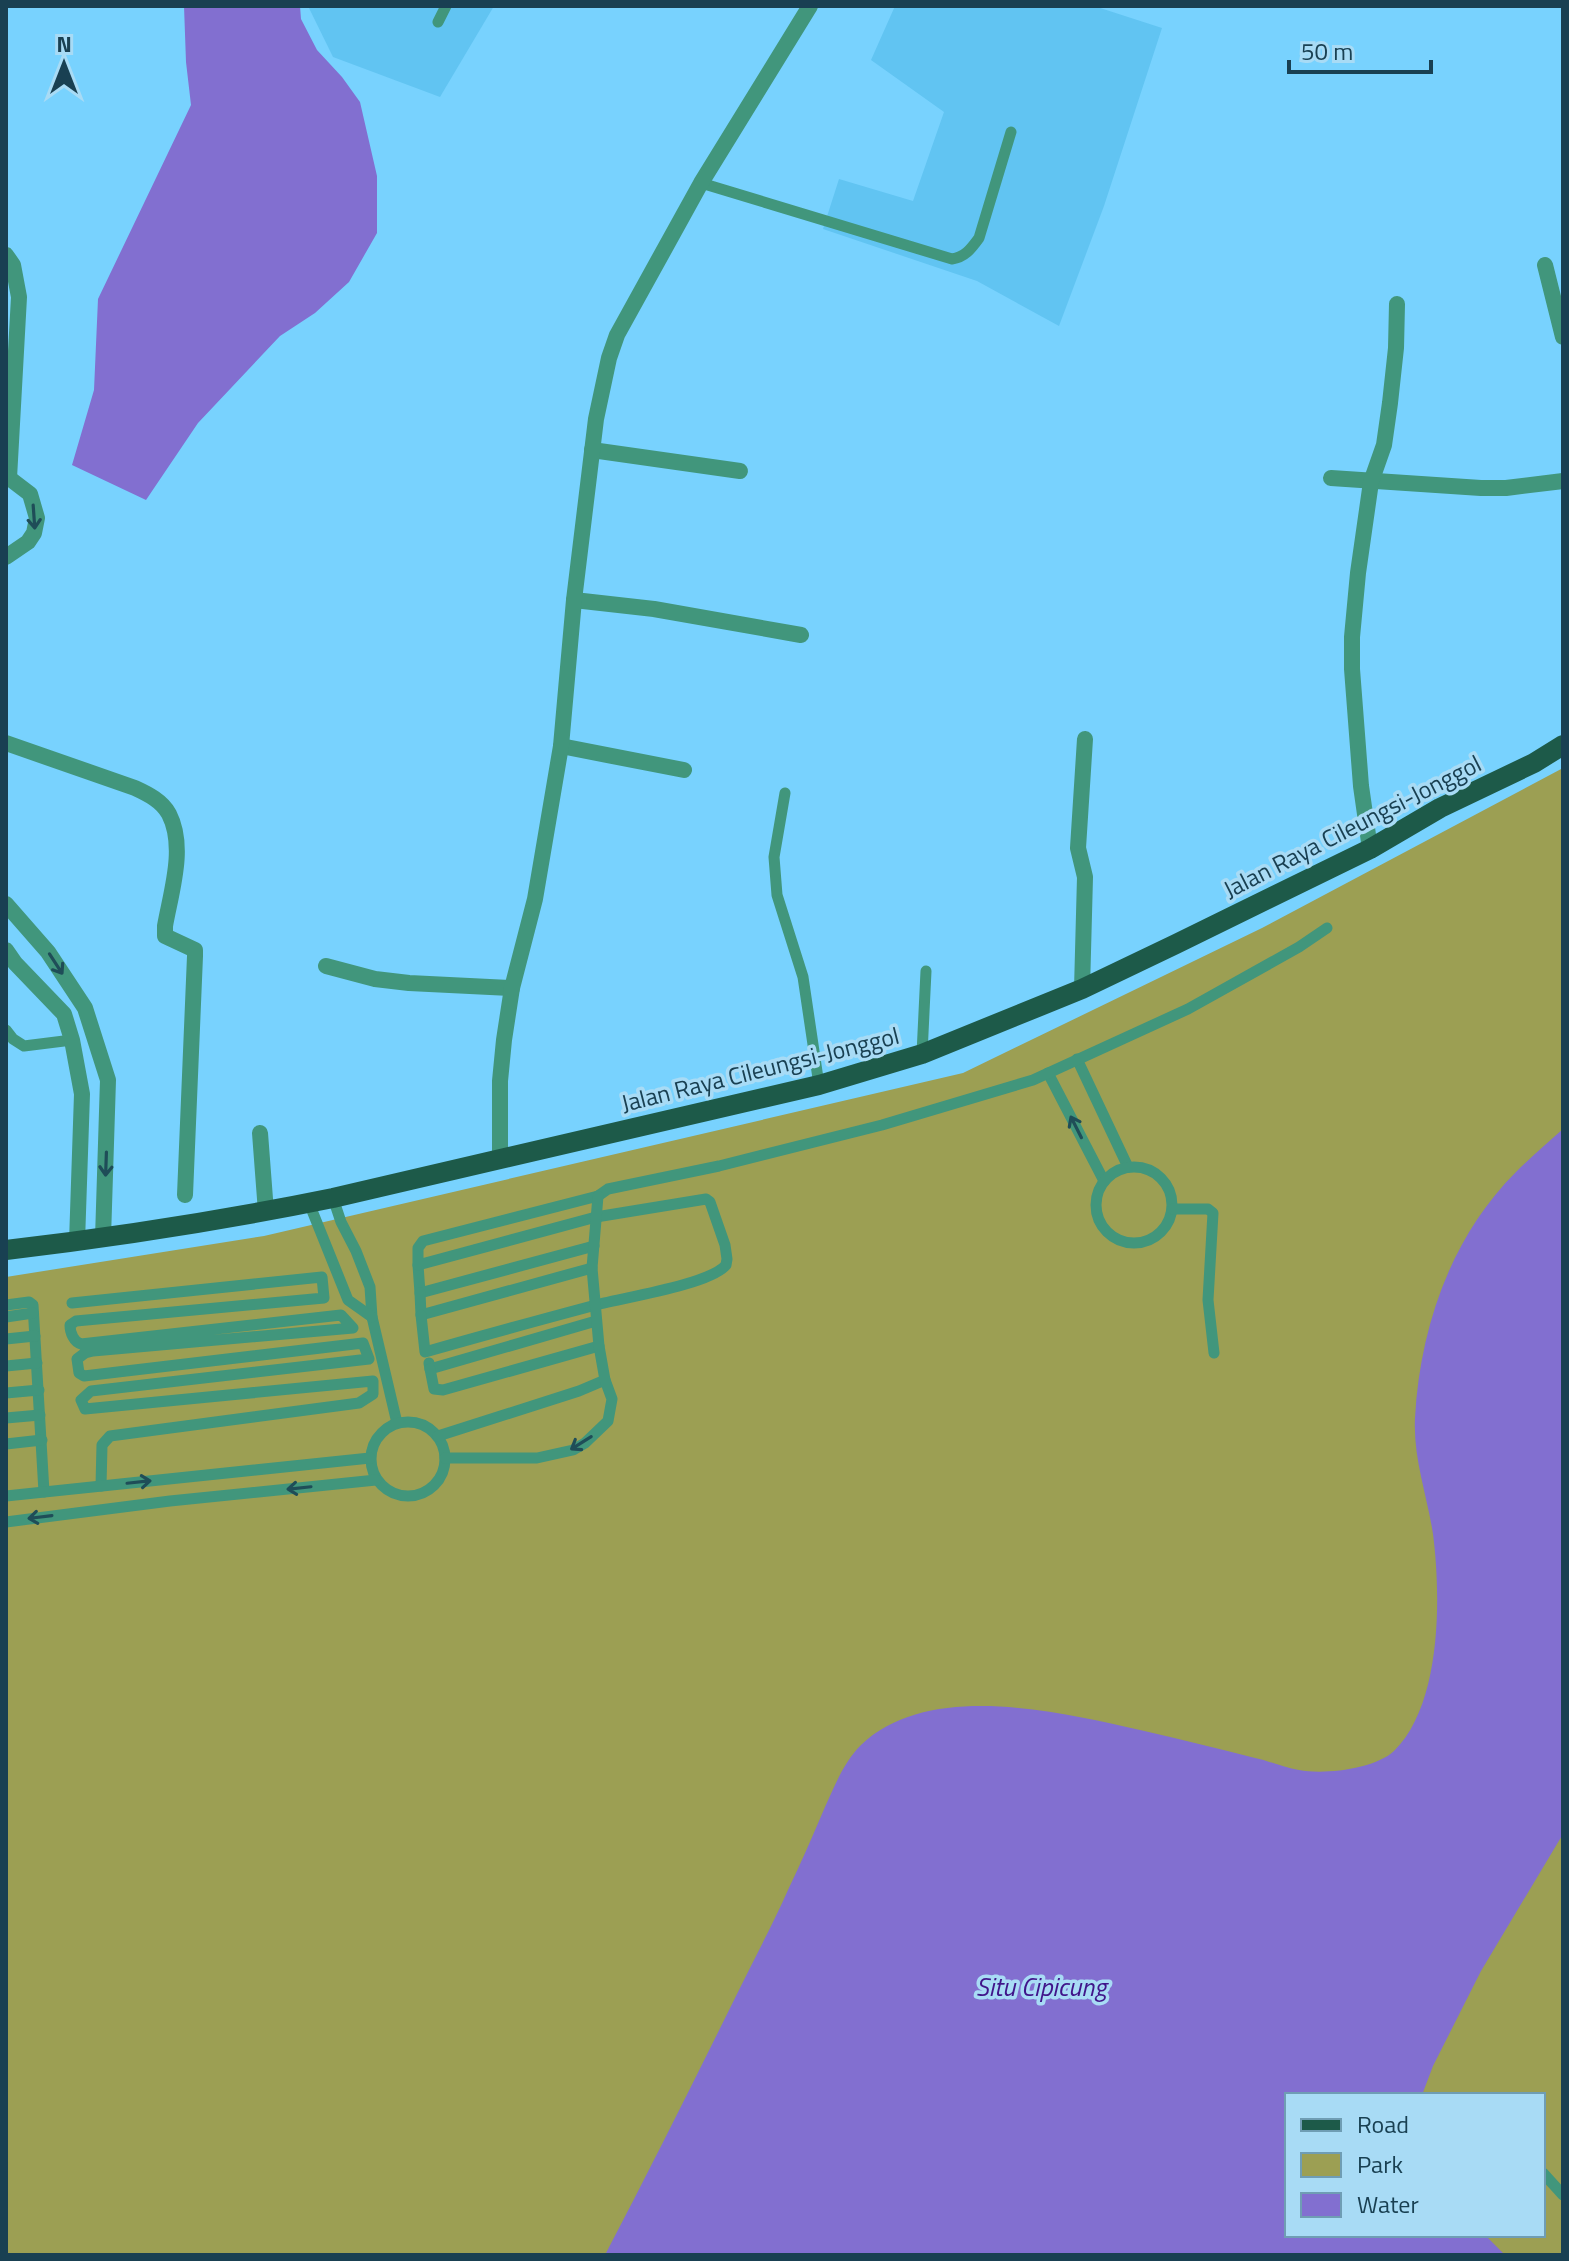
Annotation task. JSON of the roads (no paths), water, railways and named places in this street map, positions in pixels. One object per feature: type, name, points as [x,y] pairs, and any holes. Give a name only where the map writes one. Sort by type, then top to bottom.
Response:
[{"type":"main road","name":"Jalan Raya Cileungsi-Jonggol","points":[[6,1250],[103,1238],[333,1198],[819,1085],[922,1054],[1082,989],[1370,849],[1440,808],[1534,763],[1563,745]]},
{"type":"street","points":[[500,1159],[500,1081],[504,1040],[512,988],[535,899],[561,746],[574,600],[592,450],[604,380],[617,335],[701,183],[810,6]]},
{"type":"street","points":[[6,255],[13,265],[19,297],[8,478],[30,494],[37,518],[34,533],[28,542],[6,557]]},
{"type":"street","points":[[1545,265],[1563,337]]},
{"type":"street","points":[[1370,849],[1361,786],[1352,637],[1371,482],[1384,445],[1390,403],[1397,304]]},
{"type":"street","points":[[592,450],[740,471]]},
{"type":"street","points":[[1331,478],[1481,488],[1563,481]]},
{"type":"street","points":[[574,600],[654,609],[801,635]]},
{"type":"street","points":[[1082,989],[1085,877],[1078,848],[1085,739]]},
{"type":"street","points":[[6,743],[135,788],[155,798],[170,815],[176,848],[165,936],[195,950],[185,1195]]},
{"type":"street","points":[[561,746],[684,770]]},
{"type":"street","points":[[6,904],[48,952],[85,1008],[108,1080],[103,1238]]},
{"type":"street","points":[[6,950],[64,1014],[72,1040],[82,1094],[77,1242]]},
{"type":"street","points":[[326,966],[375,979],[512,988]]},
{"type":"street","points":[[260,1133],[266,1212]]},
{"type":"lane","points":[[438,22],[446,6]]},
{"type":"lane","points":[[701,183],[952,259],[971,249],[979,238],[1011,132]]},
{"type":"lane","points":[[785,793],[774,857],[777,895],[803,977],[819,1085]]},
{"type":"lane","points":[[599,1346],[443,1390],[434,1389],[425,1352],[418,1248],[423,1241],[598,1196],[608,1189],[719,1166],[882,1125],[1033,1080],[1188,1009],[1327,928]]},
{"type":"lane","points":[[922,1054],[926,971]]},
{"type":"lane","points":[[6,1030],[24,1046],[72,1040]]},
{"type":"lane","points":[[1077,1059],[1128,1167]]},
{"type":"lane","points":[[1048,1073],[1104,1181]]},
{"type":"lane","points":[[1128,1167],[1145,1168],[1159,1176],[1169,1190],[1173,1209],[1167,1225],[1153,1239],[1133,1244],[1120,1241],[1104,1229],[1096,1211],[1096,1198],[1104,1181],[1128,1167]]},
{"type":"lane","points":[[445,1458],[537,1458],[573,1450],[608,1421],[612,1399],[599,1346],[592,1268],[598,1196]]},
{"type":"lane","points":[[333,1198],[370,1287],[372,1317],[397,1423]]},
{"type":"lane","points":[[418,1265],[596,1217],[706,1199],[710,1202],[727,1259],[726,1265],[718,1272],[666,1290],[596,1305],[425,1352]]},
{"type":"lane","points":[[309,1203],[348,1300],[372,1317]]},
{"type":"lane","points":[[1173,1209],[1208,1209],[1213,1213],[1208,1300],[1214,1353]]},
{"type":"lane","points":[[420,1293],[594,1246]]},
{"type":"lane","points":[[421,1315],[592,1268]]},
{"type":"lane","points":[[72,1303],[322,1277],[324,1298],[363,1343],[373,1381],[373,1394],[359,1403],[110,1436],[102,1445],[101,1486]]},
{"type":"lane","points":[[324,1298],[76,1321],[70,1329],[75,1341],[81,1344],[341,1315]]},
{"type":"lane","points":[[6,1305],[29,1302],[33,1305],[44,1492]]},
{"type":"lane","points":[[6,1317],[33,1313]]},
{"type":"lane","points":[[430,1369],[596,1321]]},
{"type":"lane","points":[[353,1328],[93,1351],[79,1356],[77,1361],[79,1373],[84,1376],[363,1343]]},
{"type":"lane","points":[[6,1339],[35,1336]]},
{"type":"lane","points":[[369,1359],[91,1391],[85,1394],[81,1402],[85,1409],[90,1410],[373,1381]]},
{"type":"lane","points":[[6,1366],[37,1363]]},
{"type":"lane","points":[[438,1436],[605,1380]]},
{"type":"lane","points":[[6,1393],[39,1390]]},
{"type":"lane","points":[[6,1418],[40,1415]]},
{"type":"lane","points":[[416,1422],[438,1436],[442,1443],[445,1458],[443,1470],[438,1480],[420,1494],[397,1494],[376,1480],[370,1458],[372,1446],[380,1434],[397,1423],[416,1422]]},
{"type":"lane","points":[[6,1444],[42,1440]]},
{"type":"lane","points":[[6,1496],[370,1458]]},
{"type":"lane","points":[[6,1522],[376,1480]]},
{"type":"lane","points":[[1545,2175],[1563,2195]]},
{"type":"water","points":[[184,6],[300,6],[301,19],[317,50],[360,102],[377,176],[377,233],[349,282],[315,313],[280,336],[198,423],[146,500],[72,465],[94,390],[98,299],[191,105]]},
{"type":"water","name":"Situ Cipicung","points":[[1563,1129],[1563,1834],[1481,1971],[1423,2093],[1285,2093],[1285,2237],[1487,2237],[1505,2255],[605,2255],[776,1917],[840,1774],[861,1745],[889,1725],[922,1713],[958,1707],[996,1706],[1072,1716],[1140,1730],[1309,1771],[1335,1771],[1362,1766],[1394,1751],[1410,1731],[1421,1706],[1430,1678],[1437,1618],[1436,1559],[1415,1433],[1424,1350],[1443,1285],[1457,1254],[1493,1198]]}]
